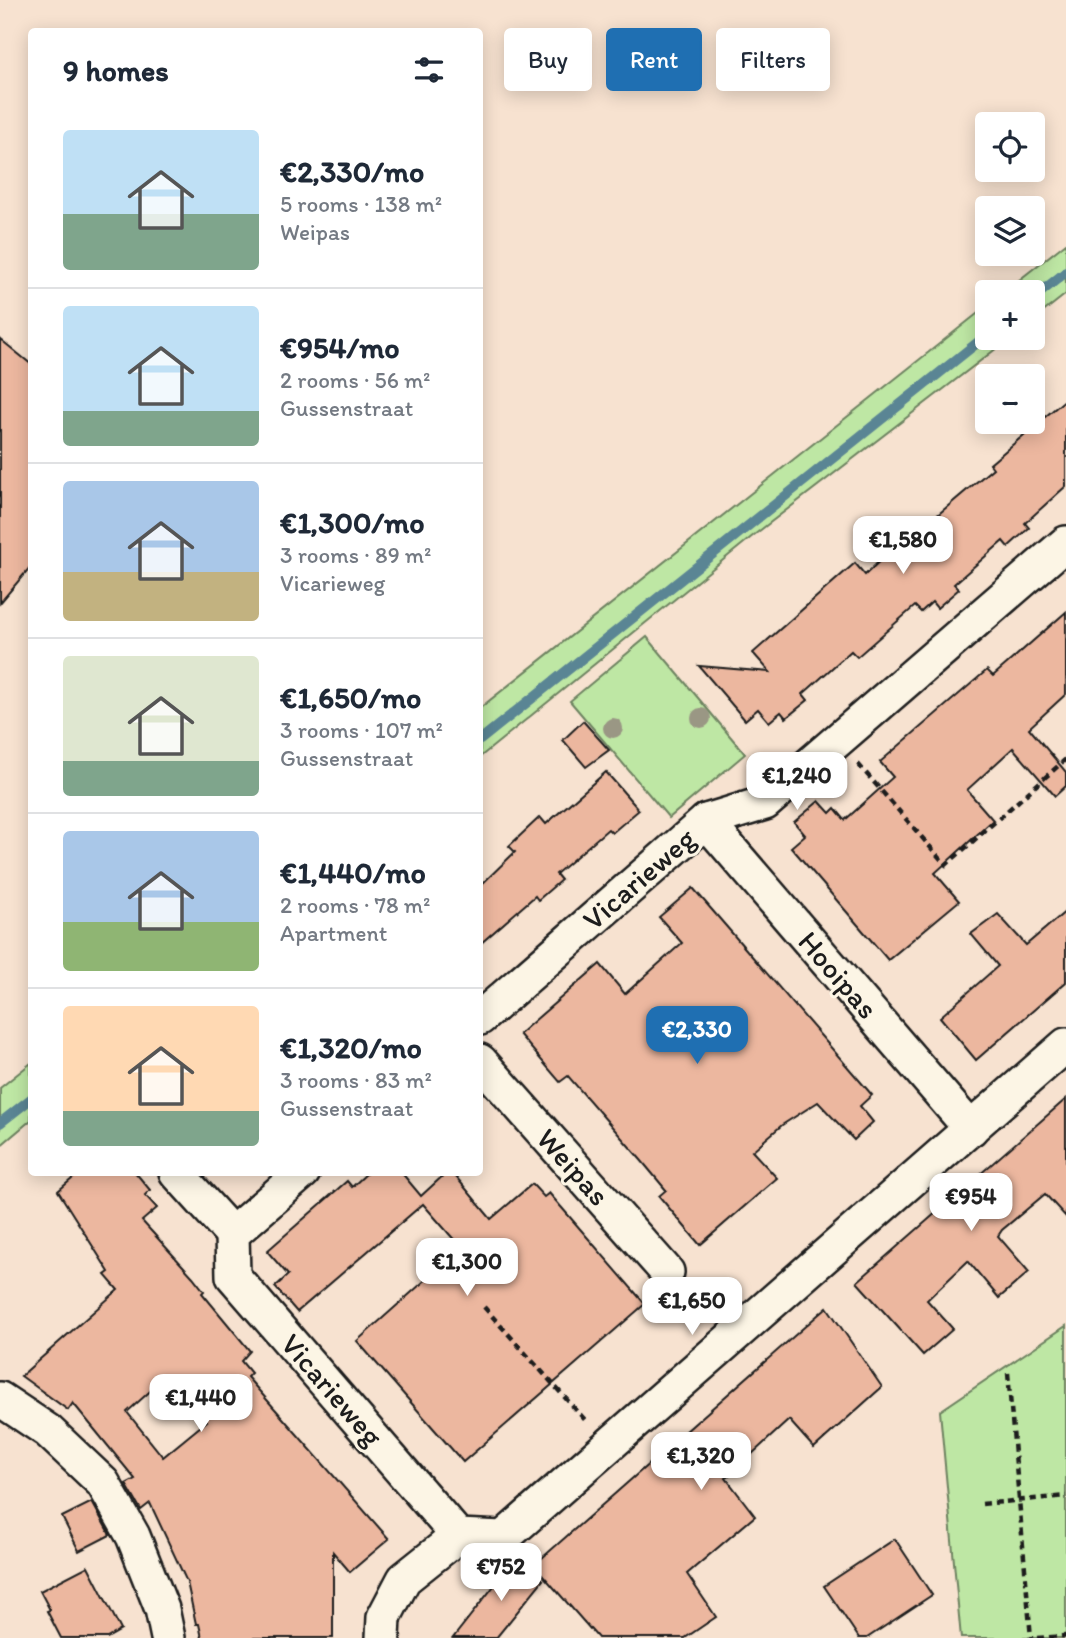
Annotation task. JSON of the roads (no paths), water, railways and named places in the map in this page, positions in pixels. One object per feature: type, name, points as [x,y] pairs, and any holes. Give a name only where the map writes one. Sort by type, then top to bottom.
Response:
[{"type":"street","name":"Vicarieweg","points":[[483,1015],[706,821],[765,803],[1066,543]]},
{"type":"street","name":"Hooipas","points":[[706,821],[971,1129]]},
{"type":"street","points":[[383,1638],[384,1617],[404,1578],[458,1536],[503,1538],[1066,1045]]},
{"type":"street","name":"Weipas","points":[[483,1064],[667,1272]]},
{"type":"street","points":[[180,1176],[232,1234],[298,1176]]},
{"type":"street","name":"Vicarieweg","points":[[232,1234],[233,1276],[458,1536]]},
{"type":"street","points":[[0,1399],[48,1431],[103,1483],[133,1536],[162,1609],[168,1638]]},
{"type":"waterway","points":[[1045,289],[1066,272]]},
{"type":"waterway","points":[[483,738],[975,345]]},
{"type":"waterway","points":[[0,1123],[28,1101]]}]
